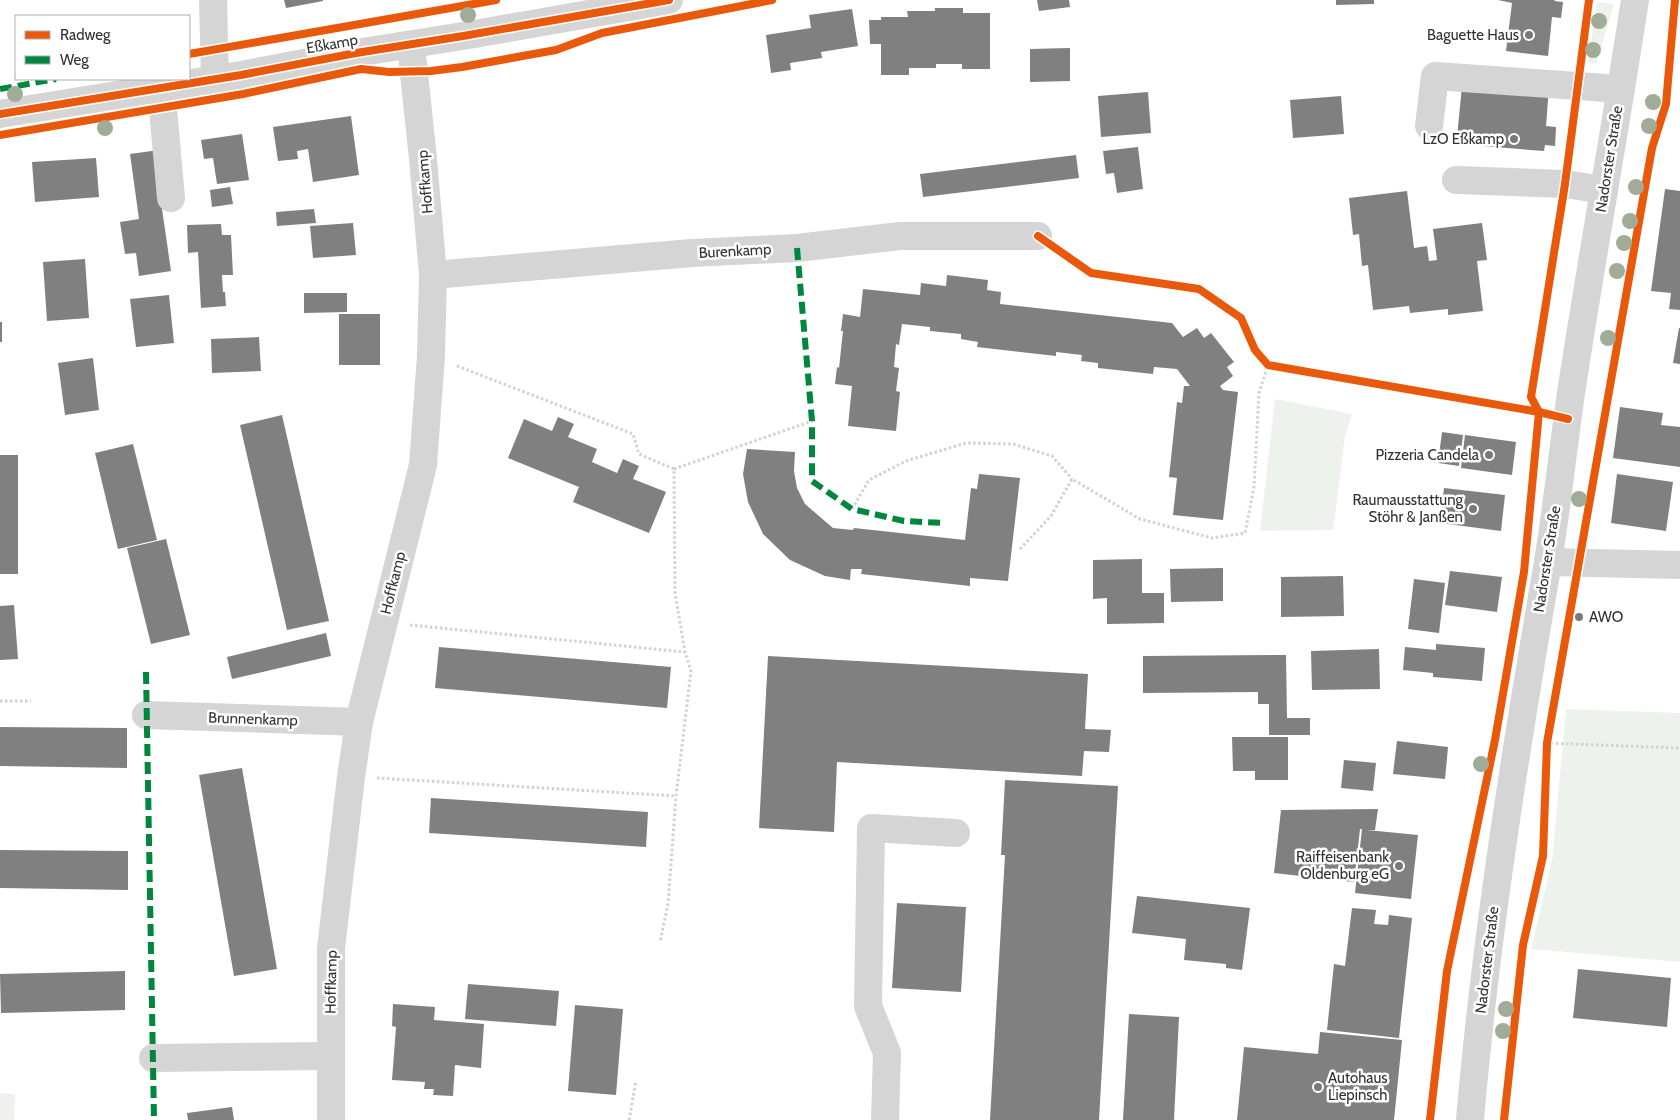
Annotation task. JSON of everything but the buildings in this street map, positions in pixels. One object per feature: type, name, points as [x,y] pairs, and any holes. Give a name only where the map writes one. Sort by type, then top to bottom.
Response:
[{"type":"street","points":[[213,0],[215,79]]},
{"type":"street","name":"Eßkamp","points":[[0,114],[215,79],[669,0]]},
{"type":"street","name":"Nadorster Straße","points":[[1470,1120],[1474,1064],[1493,913],[1518,742],[1548,562],[1571,396],[1635,0]]},
{"type":"street","name":"Hoffkamp","points":[[331,1120],[332,948],[351,777],[359,722],[423,465],[431,356],[433,275],[411,44]]},
{"type":"street","points":[[1429,126],[1435,76],[1621,89]]},
{"type":"street","points":[[161,87],[171,198]]},
{"type":"street","points":[[1456,180],[1566,184],[1604,190]]},
{"type":"street","name":"Burenkamp","points":[[433,275],[692,253],[797,248],[900,236],[1038,236]]},
{"type":"street","points":[[1548,562],[1680,565]]},
{"type":"street","name":"Brunnenkamp","points":[[146,715],[359,722]]},
{"type":"street","points":[[885,1120],[887,1053],[868,1006],[871,828],[956,833]]},
{"type":"street","points":[[153,1058],[330,1056]]},
{"type":"path","points":[[431,356],[633,434],[639,454],[674,469],[812,422]]},
{"type":"path","points":[[852,509],[869,480],[906,461],[966,443],[1012,444],[1052,456],[1072,479],[1140,519],[1212,538],[1245,532],[1254,487],[1258,394],[1268,365]]},
{"type":"path","points":[[660,942],[668,904],[676,796],[691,671],[675,593],[674,469]]},
{"type":"path","points":[[1020,549],[1051,516],[1072,479]]},
{"type":"path","points":[[384,623],[686,652]]},
{"type":"path","points":[[0,701],[31,701]]},
{"type":"path","points":[[1518,742],[1680,748]]},
{"type":"path","points":[[351,777],[676,796]]},
{"type":"path","points":[[629,1120],[636,1081]]},
{"type":"shaded area","points":[[1597,2],[1614,4],[1596,65],[1588,62]]},
{"type":"shaded area","points":[[1275,399],[1352,414],[1345,436],[1333,530],[1260,531]]},
{"type":"shaded area","points":[[1566,709],[1680,713],[1680,962],[1531,949],[1552,861]]},
{"type":"shaded area","points":[[0,1093],[15,1094],[14,1120],[0,1120]]},
{"type":"marked path","points":[[0,89],[50,80]]},
{"type":"marked path","points":[[797,248],[812,421],[812,481],[852,509],[904,521],[943,523]]},
{"type":"marked path","points":[[146,672],[154,1120]]},
{"type":"cycle path","points":[[190,54],[496,0]]},
{"type":"cycle path","points":[[0,114],[241,75],[356,53],[669,0]]},
{"type":"cycle path","points":[[0,135],[243,94],[361,69],[389,72],[431,71],[462,67],[556,50],[602,33],[772,0]]},
{"type":"cycle path","points":[[1430,1120],[1447,971],[1495,740],[1524,572],[1539,412],[1531,397],[1565,184],[1589,0]]},
{"type":"cycle path","points":[[1504,1120],[1523,945],[1543,856],[1547,743],[1652,148],[1666,104],[1675,0]]},
{"type":"cycle path","points":[[1038,236],[1091,273],[1199,289],[1241,318],[1255,350],[1268,365],[1539,412],[1568,419]]},
{"type":"place","name":"Baguette Haus","points":[[1529,35]]},
{"type":"place","name":"LzO Eßkamp","points":[[1514,139]]},
{"type":"place","name":"Pizzeria Candela","points":[[1489,455]]},
{"type":"place","name":"Raumausstattung Stöhr & Janßen","points":[[1473,509]]},
{"type":"place","name":"AWO","points":[[1579,617]]},
{"type":"place","name":"Raiffeisenbank Oldenburg eG","points":[[1399,866]]},
{"type":"place","name":"Autohaus Liepinsch","points":[[1318,1087]]}]
